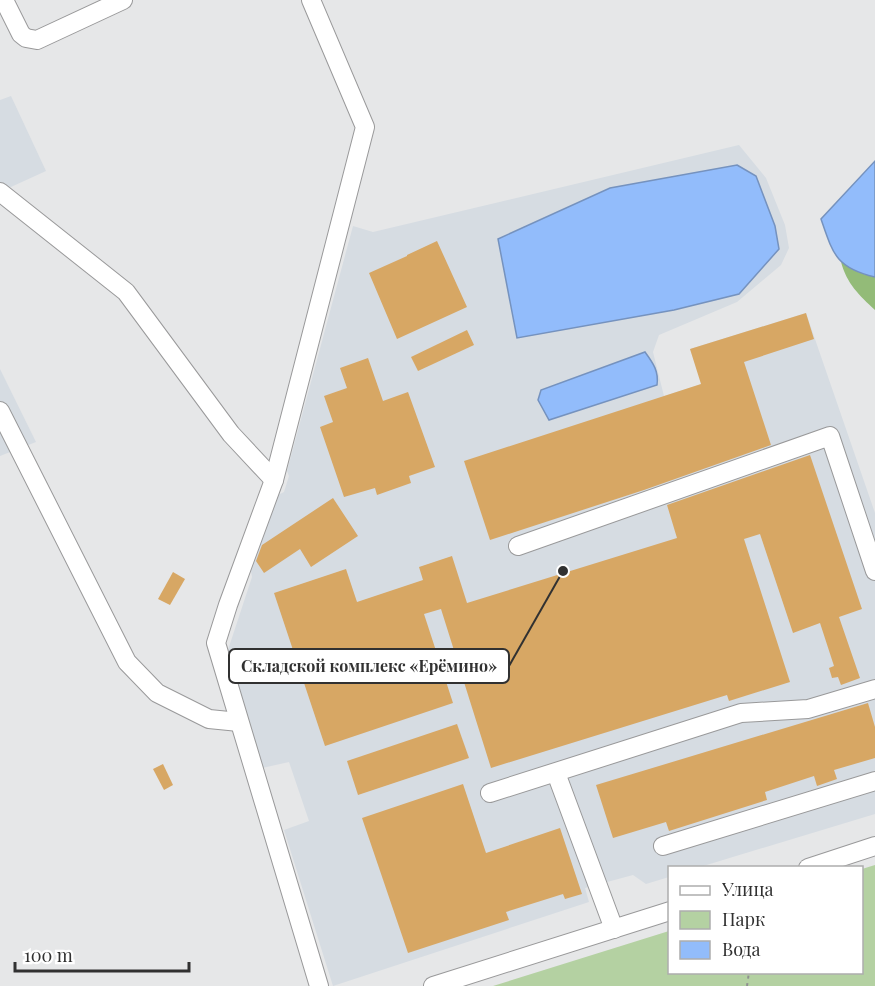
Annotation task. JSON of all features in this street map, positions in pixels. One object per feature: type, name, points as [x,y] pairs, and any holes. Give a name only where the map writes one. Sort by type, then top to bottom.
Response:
[{"type":"street","points":[[4,0],[21,34],[26,38],[37,40],[123,0]]},
{"type":"street","points":[[311,0],[365,127],[274,480],[216,643],[319,986]]},
{"type":"street","points":[[0,192],[126,292],[231,434],[274,480]]},
{"type":"street","points":[[0,411],[127,662],[157,693],[209,718],[239,722]]},
{"type":"street","points":[[518,546],[830,436],[875,571]]},
{"type":"street","points":[[490,793],[741,713],[808,709],[875,689]]},
{"type":"street","points":[[556,773],[614,928]]},
{"type":"street","points":[[663,846],[875,781]]},
{"type":"street","points":[[811,866],[875,846]]},
{"type":"street","points":[[433,986],[668,911]]},
{"type":"shaded area","points":[[11,96],[46,171],[0,192],[0,100]]},
{"type":"shaded area","points":[[739,145],[766,178],[785,225],[789,248],[781,265],[737,302],[659,335],[653,352],[664,396],[702,384],[690,349],[806,313],[875,513],[875,814],[703,866],[668,866],[668,877],[646,884],[633,875],[585,888],[589,902],[333,986],[284,830],[309,821],[289,762],[262,768],[226,656],[252,577],[250,565],[276,496],[284,492],[289,476],[287,471],[353,226],[373,232]]},
{"type":"shaded area","points":[[0,369],[36,442],[0,456]]},
{"type":"green space","points":[[841,262],[875,277],[875,310],[850,283]]},
{"type":"green space","points":[[875,865],[875,986],[493,986],[668,931],[668,974],[863,974],[863,869]]},
{"type":"water","points":[[875,161],[875,277],[852,269],[838,258],[829,242],[821,219]]},
{"type":"water","points":[[737,165],[756,176],[775,226],[779,249],[739,294],[674,310],[517,338],[498,239],[610,188]]},
{"type":"water","points":[[645,352],[656,371],[657,385],[549,420],[538,400],[541,390]]},
{"type":"building","points":[[437,241],[467,307],[397,339],[369,273]]},
{"type":"building","points":[[806,313],[814,339],[744,362],[771,445],[644,490],[490,540],[464,461],[701,384],[690,349]]},
{"type":"building","points":[[467,330],[474,345],[418,371],[411,357]]},
{"type":"building","points":[[368,358],[383,401],[408,392],[435,467],[409,476],[411,483],[377,495],[375,488],[344,497],[320,427],[333,422],[324,396],[347,388],[340,368]]},
{"type":"building","points":[[810,455],[862,609],[839,617],[860,678],[841,685],[838,677],[832,678],[829,668],[834,666],[820,623],[793,633],[760,534],[744,539],[790,682],[729,701],[727,695],[491,768],[441,609],[424,614],[453,703],[325,746],[274,593],[346,569],[357,602],[423,580],[419,567],[452,556],[467,603],[677,538],[667,505]]},
{"type":"building","points":[[333,498],[358,536],[311,567],[300,549],[264,573],[256,561],[262,545]]},
{"type":"building","points":[[173,572],[185,579],[170,605],[158,599]]},
{"type":"building","points":[[868,703],[875,727],[875,758],[834,770],[837,779],[817,786],[814,776],[765,792],[767,800],[669,831],[666,822],[613,838],[596,785]]},
{"type":"building","points":[[457,724],[469,758],[358,795],[347,761]]},
{"type":"building","points":[[163,764],[173,785],[164,790],[153,769]]},
{"type":"building","points":[[463,784],[486,853],[560,828],[582,894],[565,899],[563,894],[506,912],[509,920],[408,953],[362,818]]},
{"type":"place","name":"Складской комплекс «Ерёмино»","points":[[563,571]]}]
